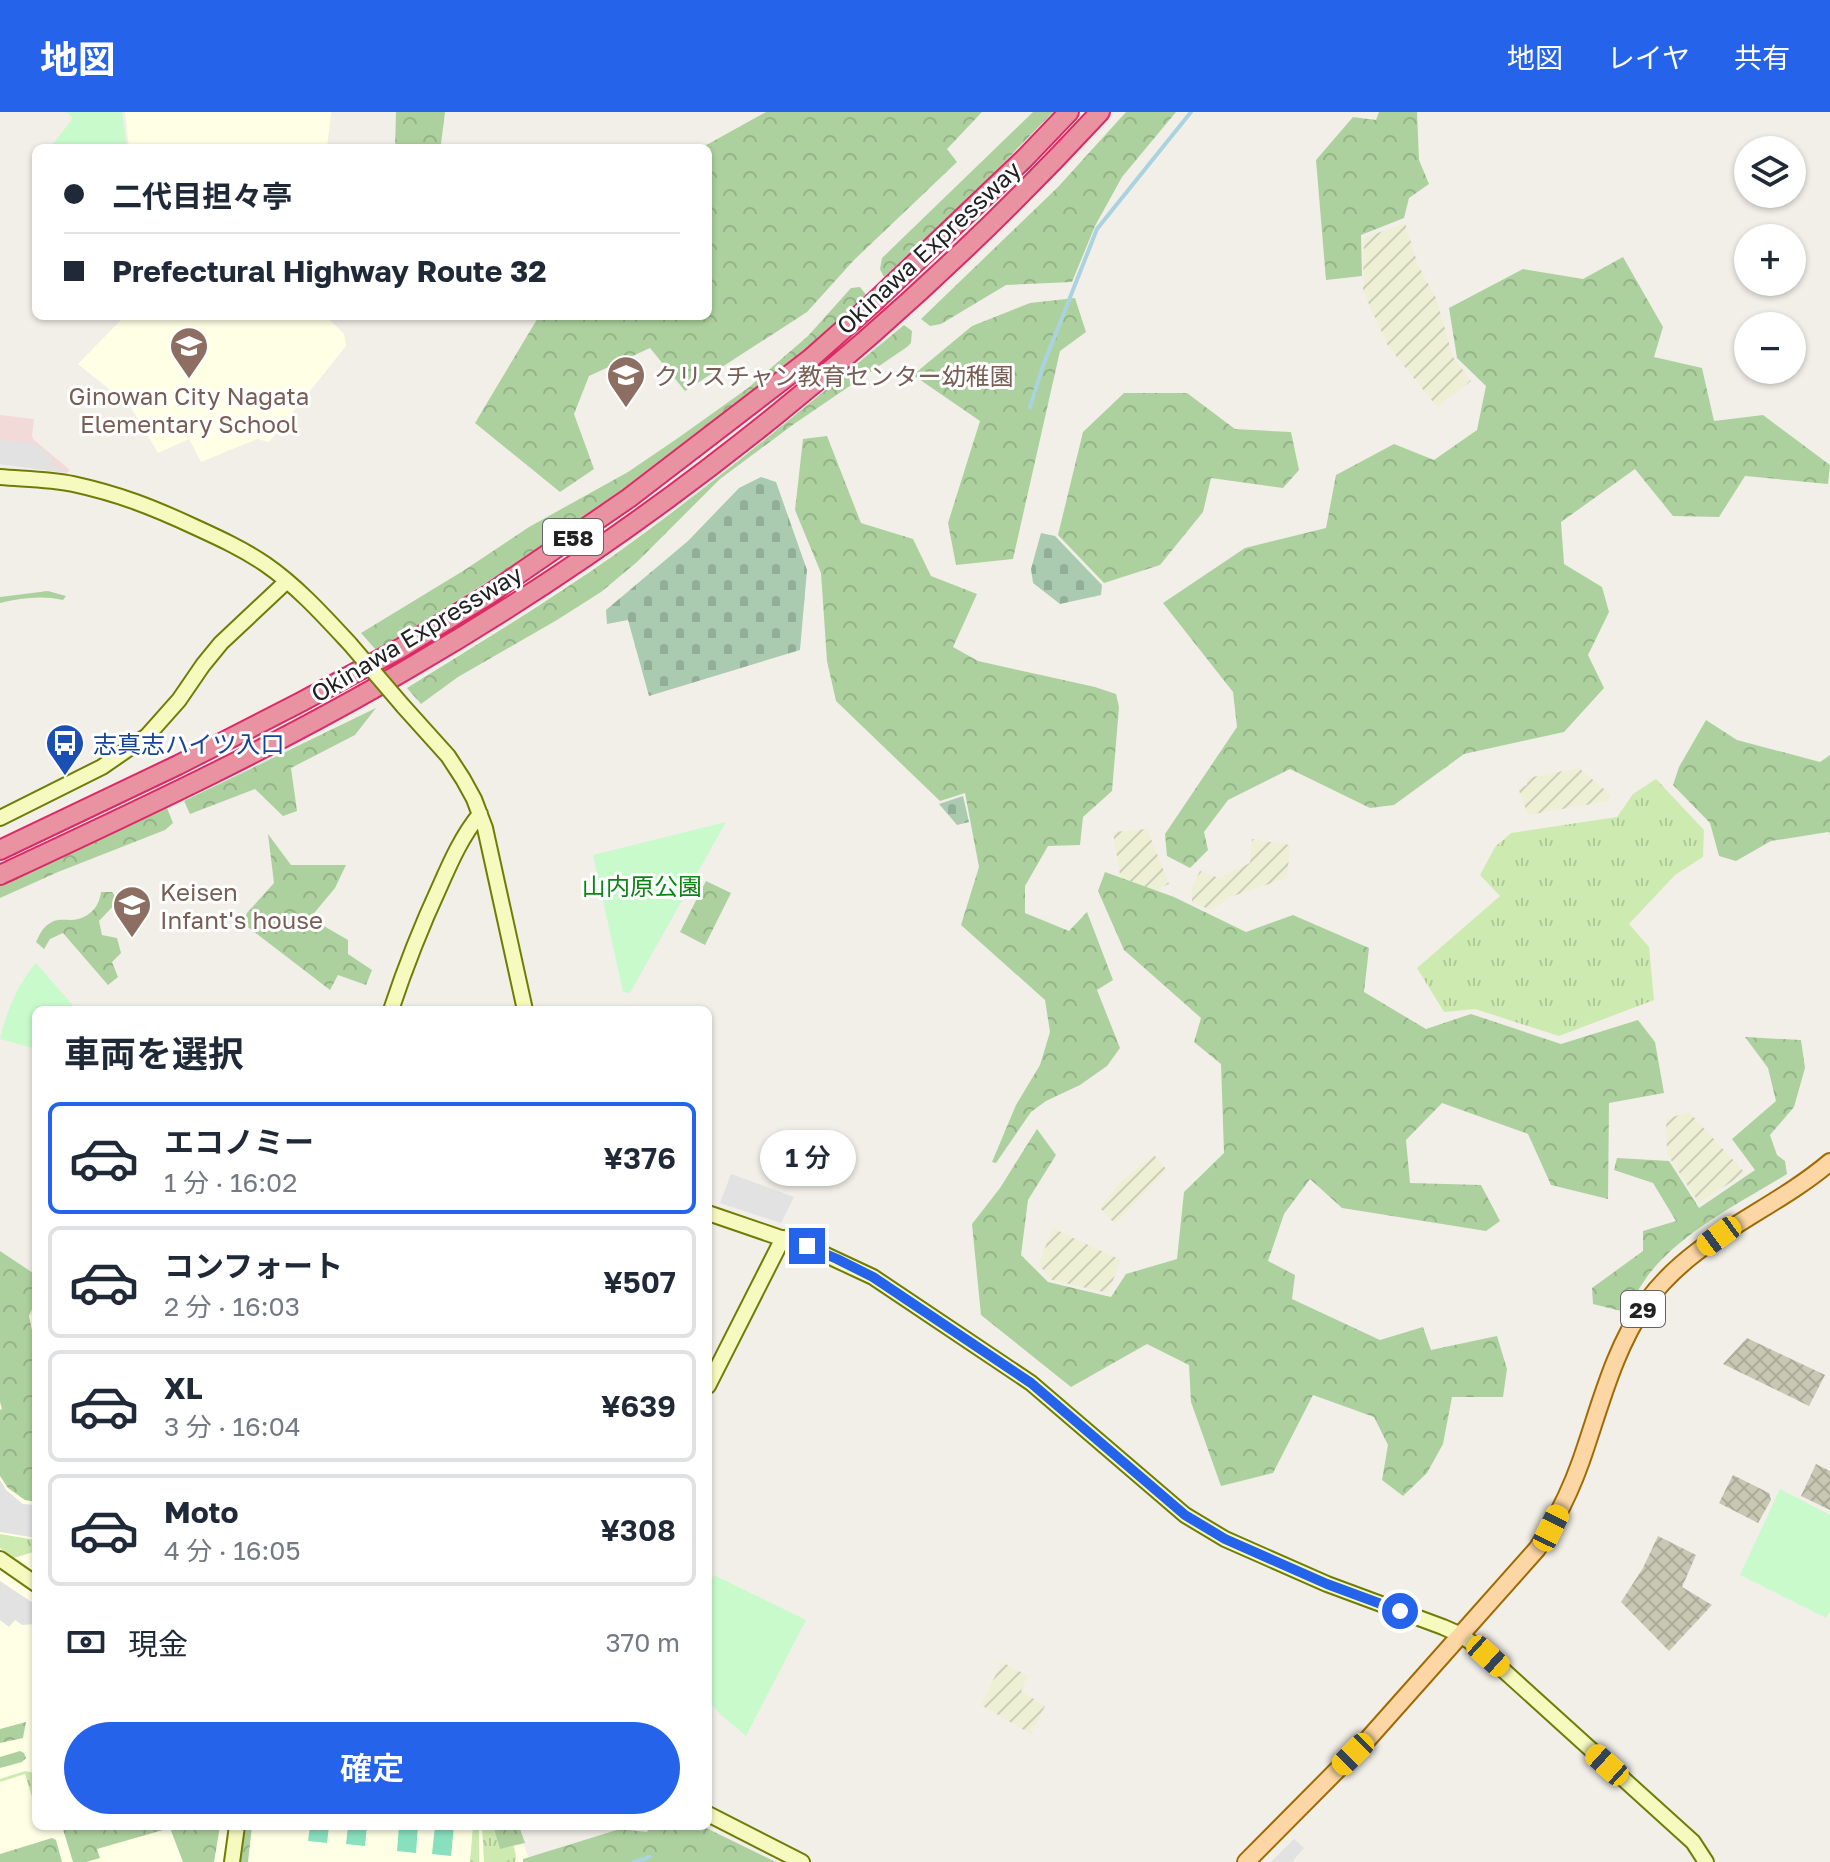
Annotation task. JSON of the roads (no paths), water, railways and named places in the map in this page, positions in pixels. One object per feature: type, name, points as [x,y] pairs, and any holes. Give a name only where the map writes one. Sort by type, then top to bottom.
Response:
[{"type":"highway","name":"Okinawa Expressway","points":[[0,850],[178,765],[401,648],[488,595],[595,522],[820,350],[948,232],[1069,112]]},
{"type":"highway","name":"Okinawa Expressway","points":[[0,875],[202,779],[318,719],[485,623],[631,526],[740,444],[894,315],[1037,180],[1100,112]]},
{"type":"main road","points":[[0,477],[69,483],[141,502],[165,512],[266,565],[287,581],[350,644],[448,756],[480,814],[524,1006]]},
{"type":"main road","points":[[0,818],[102,767],[147,736],[179,700],[221,643],[287,581]]},
{"type":"main road","points":[[392,1006],[424,921],[462,839],[480,814]]},
{"type":"main road","name":"29","points":[[1246,1862],[1368,1739],[1537,1549],[1551,1528],[1580,1465],[1622,1346],[1647,1302],[1694,1255],[1830,1162]]},
{"type":"main road","points":[[712,1214],[837,1259],[873,1277],[1031,1383],[1185,1515],[1225,1539],[1327,1584],[1461,1635],[1693,1842],[1706,1862]]},
{"type":"main road","points":[[712,1378],[783,1238]]},
{"type":"main road","points":[[0,1559],[32,1581]]},
{"type":"main road","points":[[712,1816],[802,1862]]},
{"type":"main road","points":[[232,1862],[236,1830]]},
{"type":"waterway","points":[[1030,407],[1097,229],[1191,112]]},
{"type":"waterway","points":[[634,1862],[650,1857]]},
{"type":"place","name":"Ginowan City Nagata Elementary School","points":[[189,380]]},
{"type":"place","name":"クリスチャン教育センター幼稚園","points":[[626,409]]},
{"type":"place","name":"志真志ハイツ入口","points":[[65,777]]},
{"type":"place","name":"Keisen Infant's house","points":[[132,939]]},
{"type":"park label","name":"山内原公園","points":[[642,885]]}]
